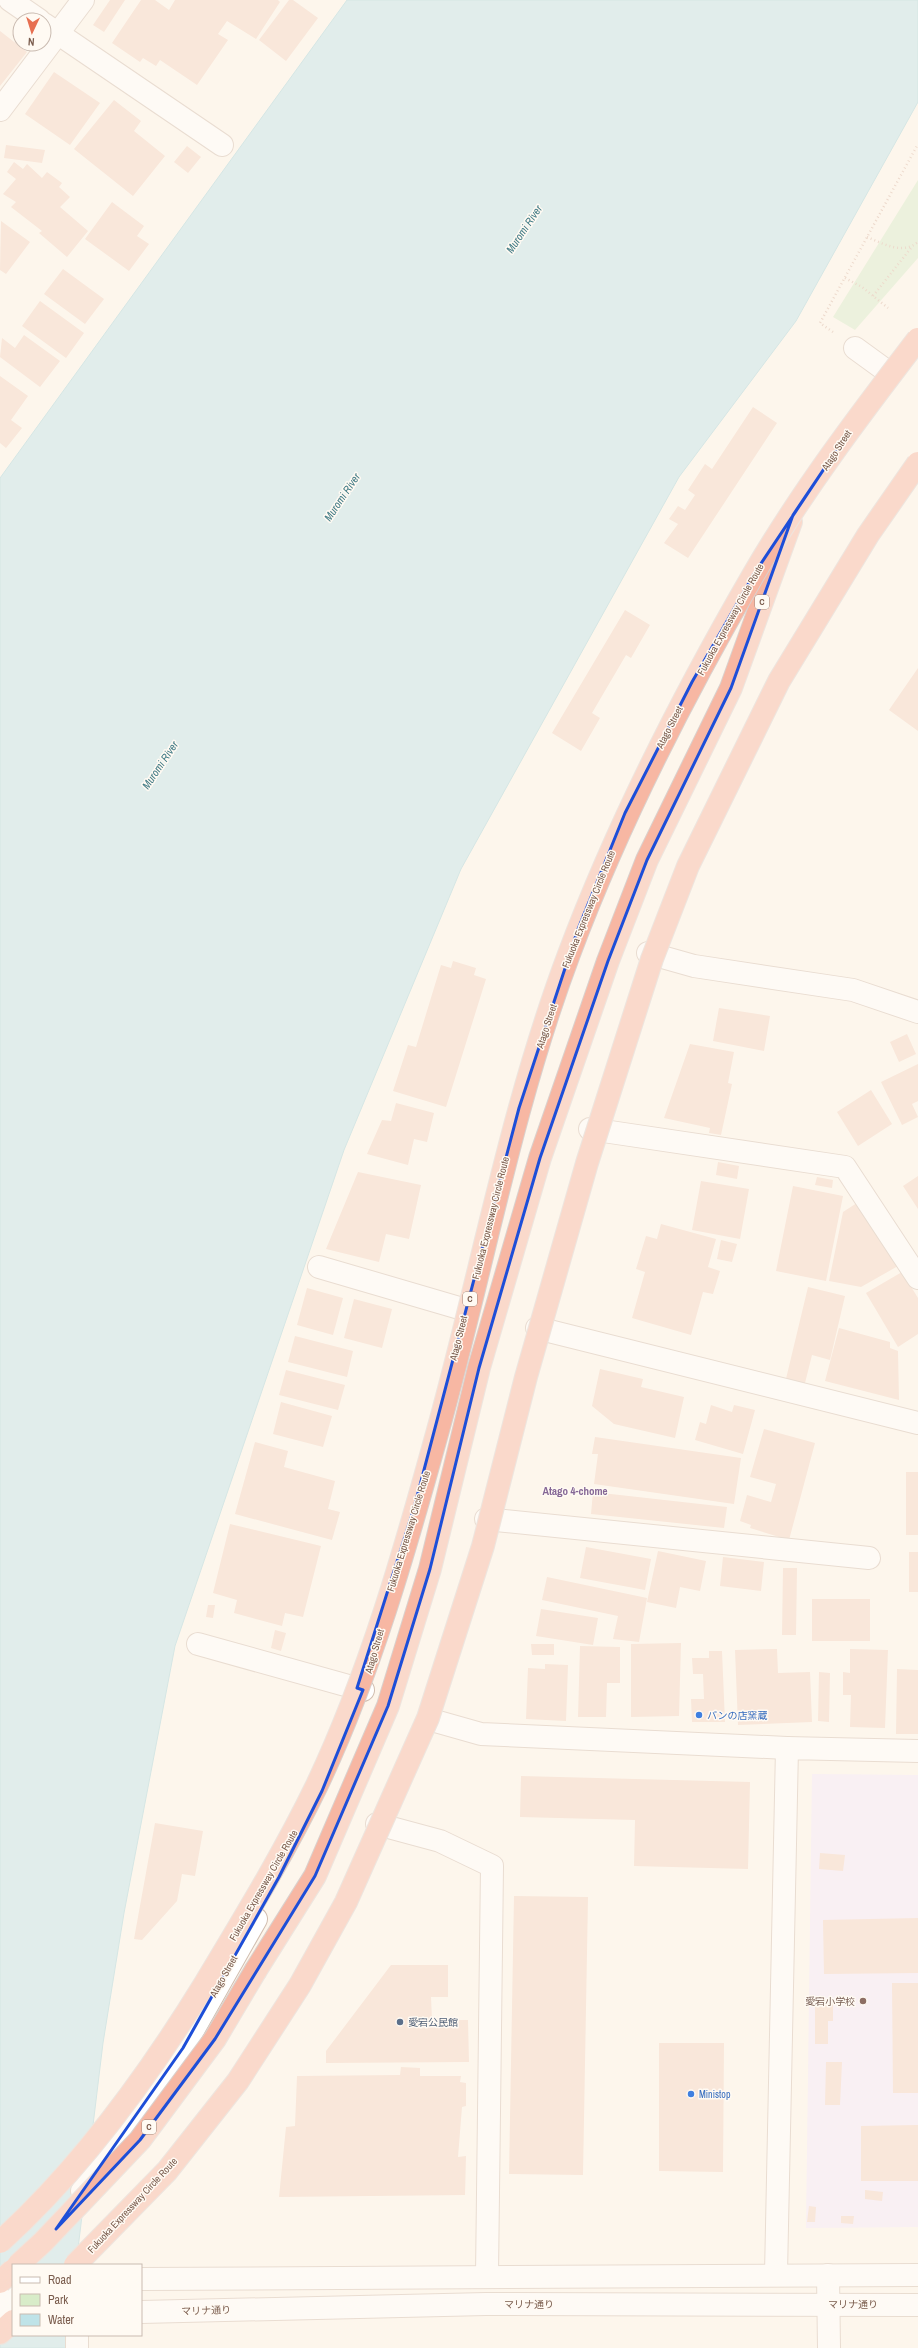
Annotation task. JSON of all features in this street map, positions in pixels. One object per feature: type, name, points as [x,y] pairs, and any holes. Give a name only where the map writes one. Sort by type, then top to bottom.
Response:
[{"type":"highway","name":"Fukuoka Expressway Circle Route","points":[[0,2242],[62,2180],[111,2120],[176,2032],[281,1858],[319,1781],[352,1702],[408,1532],[439,1426],[508,1145],[538,1046],[568,955],[613,846],[660,745],[754,574],[803,498],[870,402],[918,339]]},
{"type":"highway","name":"Fukuoka Expressway Circle Route","points":[[76,2264],[167,2171],[238,2081],[300,1985],[346,1902],[428,1718],[483,1546],[526,1377],[587,1163],[652,959],[688,866],[779,682],[868,535],[918,463]]},
{"type":"highway","name":"C","points":[[19,2264],[43,2242],[140,2140],[215,2039],[315,1876],[388,1706],[430,1569],[479,1368],[538,1166],[608,961],[646,860],[731,688],[793,515]]},
{"type":"highway","points":[[0,2282],[12,2271]]},
{"type":"highway","points":[[0,2333],[12,2322]]},
{"type":"street","points":[[10,0],[27,12]]},
{"type":"street","points":[[52,28],[83,0]]},
{"type":"street","points":[[52,30],[222,145]]},
{"type":"street","points":[[0,110],[37,52]]},
{"type":"street","name":"Atago Street","points":[[34,2264],[65,2214],[183,2048],[283,1870],[322,1791],[363,1690],[414,1508],[520,1104],[578,929],[622,820],[692,682],[793,515],[888,372],[918,334]]},
{"type":"street","points":[[855,348],[888,372]]},
{"type":"street","points":[[89,2264],[147,2196],[244,2055],[335,1906],[376,1824],[389,1806],[428,1719],[486,1518],[590,1129],[648,953],[694,852],[760,718],[852,554],[918,463]]},
{"type":"street","points":[[648,953],[694,966],[853,990],[918,1012]]},
{"type":"street","points":[[590,1129],[845,1167],[918,1278]]},
{"type":"street","points":[[319,1267],[466,1310]]},
{"type":"street","points":[[537,1328],[918,1423]]},
{"type":"street","points":[[486,1518],[869,1558]]},
{"type":"street","points":[[198,1644],[363,1690]]},
{"type":"street","points":[[428,1719],[482,1734],[787,1748],[918,1751]]},
{"type":"street","points":[[776,2274],[787,1748]]},
{"type":"street","points":[[376,1824],[440,1841],[492,1866],[487,2275]]},
{"type":"street","points":[[0,2275],[12,2275]]},
{"type":"street","points":[[142,2279],[224,2280],[487,2275],[918,2275]]},
{"type":"street","points":[[828,2275],[829,2348]]},
{"type":"street","points":[[0,2307],[12,2292]]},
{"type":"street","name":"マリナ通り","points":[[142,2312],[486,2304],[918,2305]]},
{"type":"street","points":[[0,2316],[12,2316]]},
{"type":"street","points":[[77,2336],[77,2348]]},
{"type":"path","points":[[820,323],[918,144]]},
{"type":"path","points":[[867,237],[895,248],[910,248]]},
{"type":"path","points":[[873,296],[910,248],[918,242]]},
{"type":"path","points":[[845,278],[862,287],[888,308]]},
{"type":"highlighted area","points":[[836,451],[793,516],[793,515]]},
{"type":"highlighted area","points":[[793,516],[731,688],[647,860],[608,961],[540,1158],[479,1368],[430,1569],[388,1706],[315,1876],[215,2039],[140,2140],[56,2229],[183,2048],[279,1877],[322,1791],[363,1690],[357,1688],[414,1508],[519,1108],[578,929],[625,813],[692,682],[754,574]]},
{"type":"shaded area","name":"愛宕小学校","points":[[812,1774],[918,1775],[918,2227],[806,2228]]},
{"type":"green space","points":[[918,180],[918,258],[855,330],[833,317]]},
{"type":"water","name":"Muromi River","points":[[347,0],[918,0],[918,102],[796,321],[679,477],[461,869],[344,1150],[175,1646],[124,1913],[103,2043],[76,2264],[12,2264],[12,2336],[68,2336],[67,2348],[0,2348],[0,478]]},
{"type":"building","points":[[110,0],[125,0],[104,32],[93,25]]},
{"type":"building","points":[[141,0],[155,0],[169,10],[175,0],[278,0],[280,2],[256,39],[227,21],[218,34],[228,40],[197,85],[160,60],[156,66],[143,58],[140,62],[112,43]]},
{"type":"building","points":[[289,0],[293,0],[318,18],[286,61],[259,40]]},
{"type":"building","points":[[0,31],[12,40],[12,52],[27,52],[0,86]]},
{"type":"building","points":[[54,72],[100,103],[70,145],[25,114]]},
{"type":"building","points":[[114,100],[141,121],[134,131],[165,156],[133,196],[74,149]]},
{"type":"building","points":[[6,145],[45,150],[42,163],[4,158]]},
{"type":"building","points":[[187,146],[201,157],[188,173],[174,162]]},
{"type":"building","points":[[14,162],[23,169],[27,164],[42,178],[47,172],[62,183],[59,187],[70,197],[60,207],[88,231],[67,257],[39,233],[42,231],[11,207],[16,202],[3,194],[16,179],[7,172]]},
{"type":"building","points":[[112,202],[144,226],[137,236],[149,244],[129,271],[85,239]]},
{"type":"building","points":[[1,221],[30,242],[6,274],[0,270]]},
{"type":"building","points":[[63,269],[104,299],[85,324],[44,294]]},
{"type":"building","points":[[40,301],[84,333],[66,358],[22,326]]},
{"type":"building","points":[[24,335],[60,361],[40,387],[0,357],[2,338],[15,348]]},
{"type":"building","points":[[0,376],[28,396],[11,420],[22,428],[6,448],[0,443]]},
{"type":"building","points":[[753,407],[777,423],[688,558],[664,543],[678,524],[669,519],[678,506],[685,510],[695,495],[688,490],[705,464],[712,469]]},
{"type":"building","points":[[625,610],[650,625],[631,658],[626,655],[592,713],[600,718],[581,751],[552,733]]},
{"type":"building","points":[[918,668],[918,731],[889,710]]},
{"type":"building","points":[[453,961],[476,968],[474,975],[486,979],[446,1107],[393,1091],[408,1045],[416,1047],[441,965],[451,968]]},
{"type":"building","points":[[719,1008],[770,1016],[764,1051],[713,1041]]},
{"type":"building","points":[[907,1034],[916,1054],[899,1062],[890,1042]]},
{"type":"building","points":[[690,1044],[734,1052],[728,1083],[732,1084],[721,1135],[709,1133],[710,1128],[664,1118]]},
{"type":"building","points":[[918,1064],[918,1101],[912,1104],[918,1117],[902,1125],[881,1082]]},
{"type":"building","points":[[871,1090],[892,1124],[858,1146],[837,1112]]},
{"type":"building","points":[[396,1103],[434,1113],[427,1142],[414,1139],[408,1165],[367,1154],[382,1120],[391,1121]]},
{"type":"building","points":[[718,1162],[739,1166],[737,1179],[716,1175]]},
{"type":"building","points":[[358,1172],[421,1185],[409,1239],[386,1234],[379,1262],[326,1249]]},
{"type":"building","points":[[918,1176],[918,1209],[903,1186]]},
{"type":"building","points":[[817,1177],[833,1180],[832,1188],[815,1185]]},
{"type":"building","points":[[701,1181],[749,1189],[740,1239],[692,1230]]},
{"type":"building","points":[[793,1186],[843,1196],[826,1281],[776,1271]]},
{"type":"building","points":[[860,1201],[898,1266],[861,1287],[829,1281],[843,1212]]},
{"type":"building","points":[[661,1224],[716,1239],[708,1267],[720,1271],[713,1294],[703,1292],[691,1335],[632,1318],[645,1272],[636,1269],[646,1236],[657,1239]]},
{"type":"building","points":[[721,1240],[737,1244],[732,1262],[717,1259]]},
{"type":"building","points":[[902,1272],[918,1298],[918,1334],[898,1347],[866,1293]]},
{"type":"building","points":[[808,1287],[845,1296],[830,1360],[812,1355],[804,1387],[785,1383]]},
{"type":"building","points":[[307,1288],[343,1298],[333,1335],[297,1325]]},
{"type":"building","points":[[354,1299],[392,1309],[382,1348],[344,1338]]},
{"type":"building","points":[[839,1328],[890,1342],[890,1348],[898,1351],[899,1400],[825,1381]]},
{"type":"building","points":[[295,1336],[353,1351],[347,1377],[288,1362]]},
{"type":"building","points":[[600,1369],[643,1379],[641,1387],[684,1397],[675,1438],[614,1424],[592,1406]]},
{"type":"building","points":[[286,1370],[345,1385],[338,1410],[279,1395]]},
{"type":"building","points":[[281,1402],[332,1416],[323,1447],[273,1434]]},
{"type":"building","points":[[711,1405],[732,1412],[734,1405],[755,1410],[743,1454],[695,1440],[700,1422],[706,1424]]},
{"type":"building","points":[[764,1429],[815,1443],[789,1540],[750,1528],[751,1525],[740,1521],[747,1495],[771,1502],[776,1484],[750,1477]]},
{"type":"building","points":[[595,1437],[741,1458],[734,1504],[594,1484],[598,1454],[592,1454]]},
{"type":"building","points":[[255,1442],[288,1451],[284,1467],[335,1481],[328,1509],[340,1512],[332,1540],[235,1514]]},
{"type":"building","points":[[906,1472],[918,1472],[918,1535],[906,1535]]},
{"type":"building","points":[[593,1492],[727,1507],[724,1528],[591,1514]]},
{"type":"building","points":[[230,1524],[321,1546],[303,1617],[285,1613],[282,1626],[234,1613],[237,1600],[213,1593]]},
{"type":"building","points":[[586,1547],[651,1559],[645,1590],[580,1578]]},
{"type":"building","points":[[658,1551],[706,1561],[700,1591],[680,1587],[676,1608],[647,1602]]},
{"type":"building","points":[[909,1552],[918,1552],[918,1592],[909,1592]]},
{"type":"building","points":[[723,1557],[764,1562],[761,1591],[720,1586]]},
{"type":"building","points":[[783,1568],[797,1568],[796,1635],[782,1635]]},
{"type":"building","points":[[547,1577],[647,1598],[639,1642],[613,1639],[618,1616],[542,1600]]},
{"type":"building","points":[[812,1599],[870,1599],[870,1641],[812,1641]]},
{"type":"building","points":[[208,1605],[215,1605],[213,1618],[206,1617]]},
{"type":"building","points":[[541,1609],[598,1618],[593,1645],[536,1636]]},
{"type":"building","points":[[275,1630],[286,1633],[281,1651],[271,1648]]},
{"type":"building","points":[[681,1643],[679,1716],[631,1717],[631,1644]]},
{"type":"building","points":[[531,1644],[554,1644],[554,1655],[532,1655]]},
{"type":"building","points":[[580,1646],[620,1647],[620,1683],[607,1683],[606,1717],[578,1717]]},
{"type":"building","points":[[777,1649],[778,1673],[810,1672],[812,1722],[738,1725],[735,1650]]},
{"type":"building","points":[[850,1649],[888,1650],[885,1728],[850,1727],[851,1695],[843,1695],[843,1672],[850,1673]]},
{"type":"building","points":[[709,1651],[722,1651],[725,1722],[692,1722],[691,1699],[704,1699],[703,1674],[693,1674],[692,1658],[709,1658]]},
{"type":"building","points":[[545,1664],[568,1665],[566,1721],[526,1719],[528,1668],[545,1669]]},
{"type":"building","points":[[897,1669],[918,1670],[918,1734],[896,1734]]},
{"type":"building","points":[[819,1672],[830,1673],[829,1722],[818,1721]]},
{"type":"building","points":[[521,1776],[750,1782],[748,1869],[634,1866],[635,1820],[520,1817]]},
{"type":"building","points":[[155,1823],[203,1831],[195,1876],[182,1874],[177,1901],[142,1940],[134,1939]]},
{"type":"building","points":[[820,1853],[845,1855],[843,1871],[819,1869]]},
{"type":"building","points":[[514,1896],[588,1897],[583,2175],[509,2174]]},
{"type":"building","points":[[918,1918],[918,1973],[824,1974],[823,1920]]},
{"type":"building","points":[[391,1965],[448,1965],[448,1997],[431,1997],[432,2020],[468,2020],[469,2062],[326,2063],[326,2051]]},
{"type":"building","points":[[892,1983],[918,1983],[918,2093],[893,2093]]},
{"type":"building","points":[[833,2000],[833,2021],[828,2021],[828,2044],[815,2044],[815,2001]]},
{"type":"building","name":"Ministop","points":[[659,2043],[724,2043],[723,2172],[659,2171]]},
{"type":"building","points":[[826,2062],[842,2062],[840,2105],[825,2105]]},
{"type":"building","points":[[401,2067],[420,2068],[420,2076],[461,2076],[460,2082],[466,2083],[466,2106],[462,2107],[458,2157],[466,2156],[465,2195],[279,2197],[286,2127],[295,2126],[297,2076],[400,2075]]},
{"type":"building","points":[[918,2125],[918,2181],[861,2181],[861,2126]]},
{"type":"building","points":[[865,2190],[883,2192],[882,2201],[865,2199]]},
{"type":"building","points":[[809,2206],[816,2207],[815,2222],[807,2222]]},
{"type":"building","points":[[841,2216],[854,2216],[853,2224],[841,2223]]},
{"type":"place","name":"パンの店窯蔵","points":[[699,1715]]},
{"type":"place","name":"愛宕小学校","points":[[863,2001]]},
{"type":"place","name":"愛宕公民館","points":[[400,2022]]},
{"type":"place","name":"Ministop","points":[[691,2094]]},
{"type":"district","name":"Atago 4-chome","points":[[575,1491]]}]
